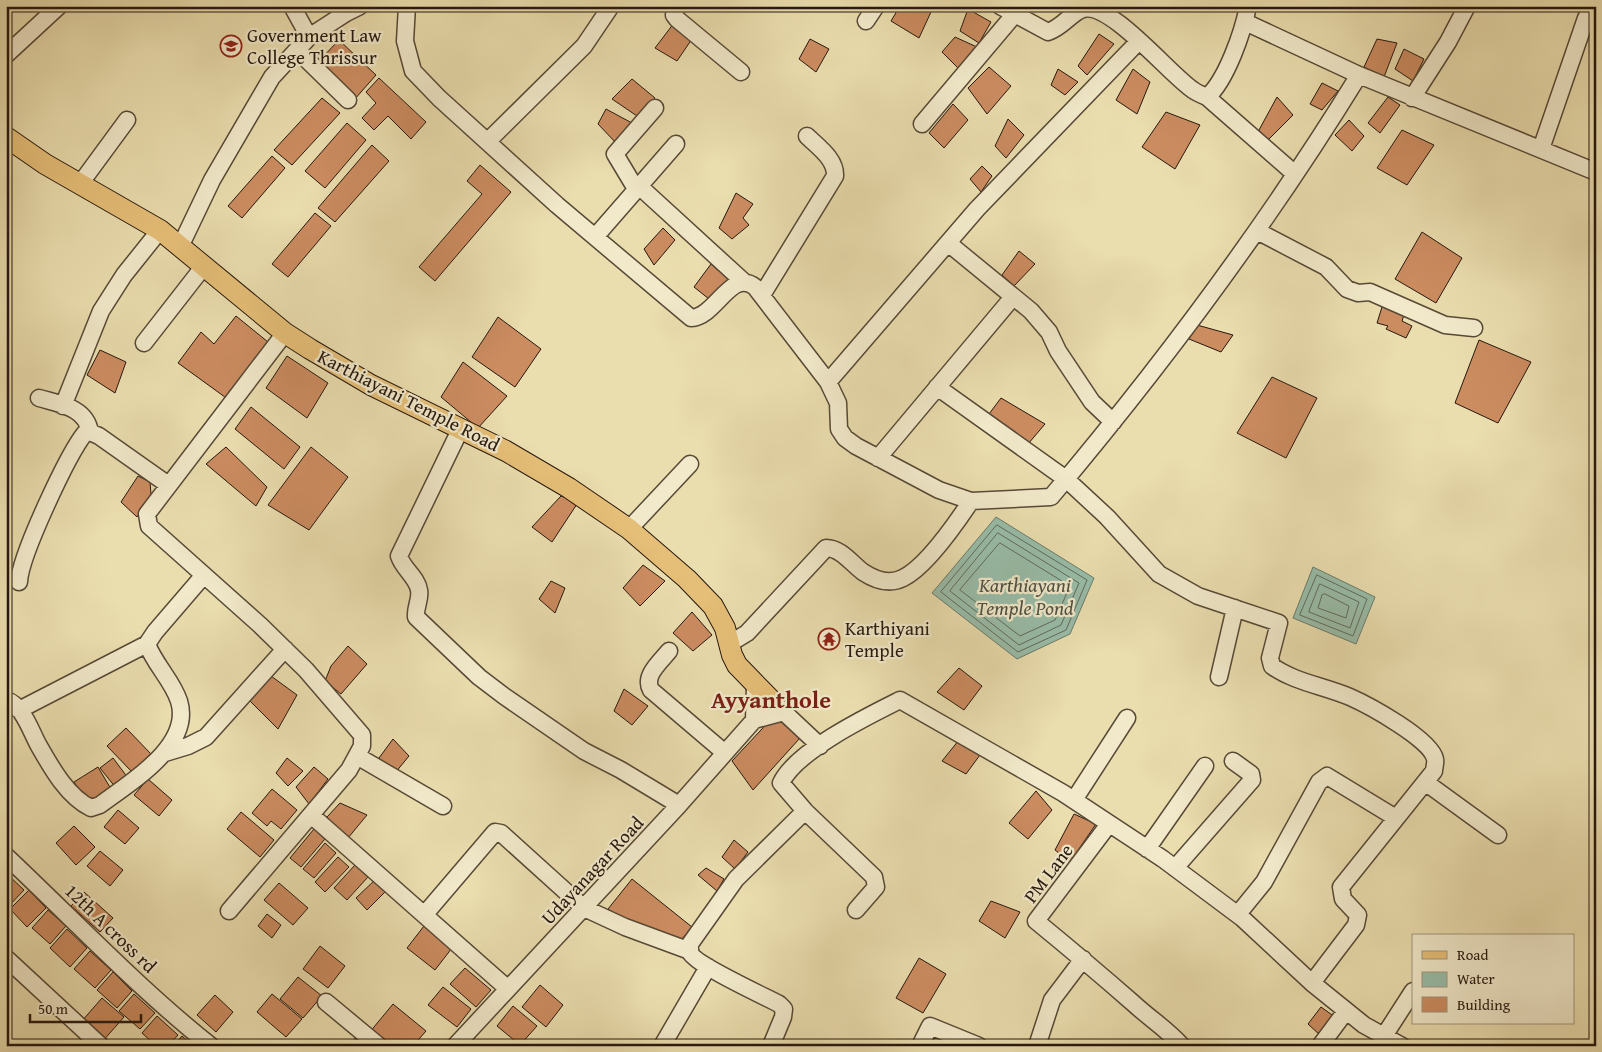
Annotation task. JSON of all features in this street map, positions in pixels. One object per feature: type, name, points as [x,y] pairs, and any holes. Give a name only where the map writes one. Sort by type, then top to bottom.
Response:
[{"type":"main road","name":"Karthiayani Temple Road","points":[[6,137],[45,164],[160,230],[285,333],[372,385],[506,451],[569,488],[629,529],[687,579],[713,606],[725,628],[737,665],[778,706]]},
{"type":"street","points":[[6,54],[60,6]]},
{"type":"street","points":[[292,6],[309,37]]},
{"type":"street","points":[[180,247],[212,180],[267,85],[309,37],[346,12],[360,6]]},
{"type":"street","points":[[407,6],[405,41],[413,71],[439,98],[595,238],[691,318],[705,314],[736,283],[743,281]]},
{"type":"street","points":[[488,141],[584,46],[611,6]]},
{"type":"street","points":[[676,6],[674,14],[677,19],[741,72]]},
{"type":"street","points":[[866,21],[876,6]]},
{"type":"street","points":[[1412,98],[1448,42],[1467,6]]},
{"type":"street","points":[[922,124],[1007,11],[1048,32],[1060,28],[1082,9],[1092,8],[1102,11],[1139,41],[1193,90],[1207,97],[1295,174]]},
{"type":"street","points":[[1207,97],[1217,88],[1247,14],[1359,75],[1596,172]]},
{"type":"street","points":[[1541,149],[1586,18]]},
{"type":"street","points":[[828,382],[977,209],[1139,41]]},
{"type":"street","points":[[297,50],[348,100]]},
{"type":"street","points":[[655,108],[614,154],[637,187],[743,281],[755,287],[762,295],[828,382],[838,403],[839,429],[845,438],[878,458],[939,490],[971,501],[1051,497],[1113,422],[1257,231],[1359,75]]},
{"type":"street","points":[[80,184],[127,120]]},
{"type":"street","points":[[762,295],[835,176],[836,169],[831,161],[807,136]]},
{"type":"street","points":[[595,238],[676,144]]},
{"type":"street","points":[[64,406],[101,311],[124,275],[160,230]]},
{"type":"street","points":[[1257,231],[1326,267],[1347,289],[1358,293],[1370,292],[1445,325],[1474,328]]},
{"type":"street","points":[[948,243],[1031,311],[1049,332],[1058,351],[1087,396],[1113,422]]},
{"type":"street","points":[[144,343],[204,266]]},
{"type":"street","points":[[878,458],[1013,297]]},
{"type":"street","points":[[229,912],[349,770],[362,746],[362,736],[356,726],[285,649],[149,526],[146,514],[167,484],[192,457],[285,333]]},
{"type":"street","points":[[938,387],[1066,479],[1107,517],[1159,574],[1198,596],[1279,623],[1270,658],[1272,666],[1278,670],[1350,697],[1392,720],[1427,746],[1435,759],[1434,771],[1341,887],[1343,898],[1358,915],[1356,925],[1312,984]]},
{"type":"street","points":[[39,398],[75,410],[86,418],[90,432],[167,484]]},
{"type":"street","points":[[460,430],[399,556],[402,565],[419,588],[420,596],[415,609],[416,617],[479,676],[504,696],[584,751],[621,770],[679,805]]},
{"type":"street","points":[[19,582],[22,563],[54,490],[82,437],[90,432]]},
{"type":"street","points":[[629,529],[690,464]]},
{"type":"street","points":[[729,644],[747,633],[826,548],[838,551],[864,573],[879,581],[903,578],[935,549],[971,501]]},
{"type":"street","points":[[19,710],[147,644],[204,575]]},
{"type":"street","points":[[1219,677],[1235,608]]},
{"type":"street","points":[[6,700],[13,702],[19,710],[40,748],[70,793],[79,803],[91,808],[100,805],[147,771],[165,753],[176,734],[181,717],[180,703],[174,690],[147,644]]},
{"type":"street","points":[[165,753],[188,746],[206,737],[285,649]]},
{"type":"street","points":[[669,651],[648,678],[648,685],[651,690],[725,753]]},
{"type":"street","points":[[754,719],[755,685]]},
{"type":"street","points":[[856,910],[876,886],[877,882],[805,811],[781,783],[786,773],[820,746],[864,718],[900,700],[1074,800],[1175,868],[1238,914],[1312,984],[1346,1011],[1364,1025],[1402,1046]]},
{"type":"street","points":[[754,719],[778,706],[820,746]]},
{"type":"street","points":[[1074,800],[1127,718]]},
{"type":"street","name":"Udayanagar Road","points":[[459,1045],[679,805],[754,719]]},
{"type":"street","points":[[357,756],[443,806]]},
{"type":"street","points":[[1175,868],[1252,780],[1251,774],[1233,761]]},
{"type":"street","points":[[1146,849],[1205,766]]},
{"type":"street","points":[[1238,914],[1264,882],[1319,782],[1327,776],[1396,818]]},
{"type":"street","points":[[1425,782],[1498,835]]},
{"type":"street","points":[[690,951],[690,944],[736,880],[805,811]]},
{"type":"street","points":[[311,814],[508,990]]},
{"type":"street","name":"PM Lane","points":[[1109,824],[1036,921],[1165,1028],[1182,1046]]},
{"type":"street","points":[[424,914],[495,832],[501,833],[584,908],[625,927],[690,951],[708,967],[779,1004],[784,1009],[783,1017],[770,1046]]},
{"type":"street","name":"12th A cross rd","points":[[6,856],[44,890],[99,947],[181,1022],[211,1046]]},
{"type":"street","points":[[6,958],[101,1046]]},
{"type":"street","points":[[1037,1046],[1052,1000],[1082,959]]},
{"type":"street","points":[[662,1046],[708,967]]},
{"type":"street","points":[[1384,1036],[1412,993]]},
{"type":"street","points":[[326,1002],[380,1046]]},
{"type":"street","points":[[1320,1046],[1346,1011]]},
{"type":"street","points":[[920,1046],[930,1026],[979,1046]]},
{"type":"water","name":"Karthiayani Temple Pond","points":[[996,517],[1094,578],[1070,634],[1017,659],[932,593]]},
{"type":"water","points":[[1313,567],[1375,597],[1356,644],[1293,618]]},
{"type":"building","points":[[900,6],[922,6],[931,12],[919,38],[891,21]]},
{"type":"building","points":[[968,9],[991,22],[979,43],[960,31]]},
{"type":"building","points":[[674,23],[694,36],[677,61],[655,48]]},
{"type":"building","points":[[1099,34],[1114,44],[1087,75],[1078,66]]},
{"type":"building","points":[[955,37],[977,47],[958,68],[942,52]]},
{"type":"building","points":[[810,39],[829,49],[816,72],[799,59]]},
{"type":"building","points":[[1377,39],[1397,43],[1384,77],[1364,67]]},
{"type":"building","points":[[339,40],[376,75],[354,100],[316,64]]},
{"type":"building","points":[[1404,49],[1424,59],[1413,81],[1395,69]]},
{"type":"building","points":[[989,67],[1011,86],[987,114],[968,88]]},
{"type":"building","points":[[1058,69],[1078,82],[1065,95],[1051,85]]},
{"type":"building","points":[[1133,69],[1150,82],[1137,114],[1116,100]]},
{"type":"building","points":[[379,78],[426,122],[411,139],[388,116],[374,130],[362,118],[376,103],[366,92]]},
{"type":"building","points":[[632,79],[655,98],[637,116],[612,99]]},
{"type":"building","points":[[1322,83],[1338,91],[1322,110],[1310,104]]},
{"type":"building","points":[[1277,97],[1293,115],[1266,142],[1259,130]]},
{"type":"building","points":[[1388,97],[1400,105],[1380,133],[1368,123]]},
{"type":"building","points":[[322,98],[340,113],[292,165],[274,150]]},
{"type":"building","points":[[953,104],[968,120],[944,148],[929,133]]},
{"type":"building","points":[[606,109],[632,123],[617,144],[598,124]]},
{"type":"building","points":[[1166,112],[1200,125],[1175,169],[1142,147]]},
{"type":"building","points":[[1008,119],[1024,135],[1006,158],[995,146]]},
{"type":"building","points":[[1349,120],[1364,136],[1352,151],[1335,135]]},
{"type":"building","points":[[347,123],[366,140],[325,188],[305,171]]},
{"type":"building","points":[[1402,130],[1434,145],[1407,185],[1377,168]]},
{"type":"building","points":[[372,145],[389,161],[335,222],[318,208]]},
{"type":"building","points":[[272,156],[285,168],[242,218],[228,206]]},
{"type":"building","points":[[480,165],[511,192],[435,281],[419,267],[482,194],[467,181]]},
{"type":"building","points":[[982,166],[992,176],[981,192],[970,179]]},
{"type":"building","points":[[736,193],[753,204],[743,218],[749,225],[732,239],[719,228]]},
{"type":"building","points":[[315,213],[331,226],[288,277],[272,264]]},
{"type":"building","points":[[663,228],[675,240],[654,265],[644,249]]},
{"type":"building","points":[[1422,232],[1462,258],[1436,303],[1395,279]]},
{"type":"building","points":[[1019,251],[1035,264],[1014,286],[1002,275]]},
{"type":"building","points":[[711,264],[728,279],[709,299],[694,287]]},
{"type":"building","points":[[1389,306],[1404,315],[1402,321],[1412,326],[1406,338],[1386,329],[1388,326],[1377,323],[1382,307]]},
{"type":"building","points":[[236,316],[268,342],[229,400],[178,363],[201,332],[214,344]]},
{"type":"building","points":[[498,317],[541,349],[515,387],[472,357]]},
{"type":"building","points":[[1197,325],[1233,335],[1221,352],[1189,339]]},
{"type":"building","points":[[1479,340],[1531,362],[1498,423],[1455,403]]},
{"type":"building","points":[[100,350],[126,362],[115,393],[87,375]]},
{"type":"building","points":[[287,356],[328,383],[307,418],[266,388]]},
{"type":"building","points":[[463,362],[507,396],[478,428],[441,397]]},
{"type":"building","points":[[1272,377],[1317,398],[1286,458],[1237,433]]},
{"type":"building","points":[[1001,398],[1045,424],[1028,444],[989,414]]},
{"type":"building","points":[[251,407],[300,447],[284,469],[235,429]]},
{"type":"building","points":[[226,447],[267,487],[256,506],[206,464]]},
{"type":"building","points":[[311,447],[348,477],[309,530],[268,505]]},
{"type":"building","points":[[138,476],[150,482],[151,494],[137,517],[121,502]]},
{"type":"building","points":[[561,496],[579,501],[552,542],[532,527]]},
{"type":"building","points":[[643,565],[665,581],[640,606],[623,588]]},
{"type":"building","points":[[551,581],[565,588],[555,613],[539,599]]},
{"type":"building","points":[[692,612],[712,635],[693,651],[673,633]]},
{"type":"building","points":[[348,646],[367,664],[341,694],[325,681],[331,666]]},
{"type":"building","points":[[959,668],[982,686],[964,710],[937,692]]},
{"type":"building","points":[[271,676],[297,695],[278,729],[249,700]]},
{"type":"building","points":[[624,689],[648,706],[632,725],[614,711]]},
{"type":"building","points":[[774,716],[800,738],[753,790],[732,761]]},
{"type":"building","points":[[126,728],[151,754],[132,772],[107,746]]},
{"type":"building","points":[[393,739],[409,756],[395,773],[376,762]]},
{"type":"building","points":[[959,740],[980,755],[966,774],[942,761]]},
{"type":"building","points":[[113,758],[128,778],[116,788],[100,768]]},
{"type":"building","points":[[287,758],[303,771],[288,786],[276,773]]},
{"type":"building","points":[[98,767],[111,789],[88,804],[74,782]]},
{"type":"building","points":[[314,767],[328,779],[309,804],[296,787]]},
{"type":"building","points":[[148,779],[172,800],[159,816],[134,795]]},
{"type":"building","points":[[272,789],[297,810],[281,829],[271,821],[267,826],[252,813]]},
{"type":"building","points":[[1036,791],[1052,810],[1028,839],[1009,823]]},
{"type":"building","points":[[340,803],[367,815],[348,838],[327,817]]},
{"type":"building","points":[[118,810],[139,828],[125,844],[104,827]]},
{"type":"building","points":[[241,812],[274,840],[260,857],[227,829]]},
{"type":"building","points":[[1074,814],[1096,824],[1070,862],[1055,850]]},
{"type":"building","points":[[74,826],[95,847],[76,865],[56,843]]},
{"type":"building","points":[[314,829],[325,839],[301,867],[290,858]]},
{"type":"building","points":[[734,840],[748,852],[735,869],[722,857]]},
{"type":"building","points":[[325,843],[336,853],[314,878],[303,869]]},
{"type":"building","points":[[100,851],[123,870],[110,886],[87,866]]},
{"type":"building","points":[[338,857],[349,867],[325,892],[315,882]]},
{"type":"building","points":[[355,865],[368,877],[347,900],[334,888]]},
{"type":"building","points":[[706,868],[724,879],[717,891],[698,875]]},
{"type":"building","points":[[6,873],[24,890],[6,909]]},
{"type":"building","points":[[376,879],[387,890],[367,910],[356,898]]},
{"type":"building","points":[[632,879],[692,927],[672,951],[608,909]]},
{"type":"building","points":[[279,883],[308,908],[293,925],[264,900]]},
{"type":"building","points":[[29,890],[46,908],[27,927],[10,909]]},
{"type":"building","points":[[84,892],[113,918],[100,932],[71,906]]},
{"type":"building","points":[[991,901],[1020,912],[1005,938],[979,921]]},
{"type":"building","points":[[48,910],[66,926],[50,944],[32,928]]},
{"type":"building","points":[[267,914],[281,925],[272,938],[258,926]]},
{"type":"building","points":[[424,926],[452,948],[435,970],[407,948]]},
{"type":"building","points":[[67,929],[87,948],[70,967],[50,948]]},
{"type":"building","points":[[320,946],[345,966],[328,988],[303,969]]},
{"type":"building","points":[[90,951],[111,970],[95,988],[74,969]]},
{"type":"building","points":[[919,958],[946,974],[923,1013],[896,998]]},
{"type":"building","points":[[465,968],[491,990],[476,1007],[450,984]]},
{"type":"building","points":[[113,972],[132,991],[117,1008],[97,990]]},
{"type":"building","points":[[298,977],[322,996],[303,1018],[280,999]]},
{"type":"building","points":[[540,985],[563,1005],[546,1027],[522,1007]]},
{"type":"building","points":[[443,987],[471,1009],[457,1027],[428,1005]]},
{"type":"building","points":[[134,994],[155,1013],[140,1029],[119,1011]]},
{"type":"building","points":[[272,994],[302,1019],[286,1037],[257,1012]]},
{"type":"building","points":[[215,995],[233,1012],[216,1032],[197,1015]]},
{"type":"building","points":[[102,998],[124,1017],[102,1042],[81,1022]]},
{"type":"building","points":[[393,1004],[426,1031],[413,1046],[384,1046],[369,1033]]},
{"type":"building","points":[[513,1006],[537,1026],[520,1045],[497,1026]]},
{"type":"building","points":[[1321,1007],[1335,1017],[1321,1036],[1308,1024]]},
{"type":"building","points":[[157,1016],[178,1035],[168,1046],[156,1046],[142,1033]]},
{"type":"building","points":[[358,1035],[372,1046],[349,1046]]},
{"type":"building","points":[[182,1036],[193,1046],[173,1046]]},
{"type":"place","name":"Government Law College Thrissur","points":[[231,46]]},
{"type":"place","name":"Karthiyani Temple","points":[[829,639]]},
{"type":"district","name":"Ayyanthole","points":[[771,700]]}]
